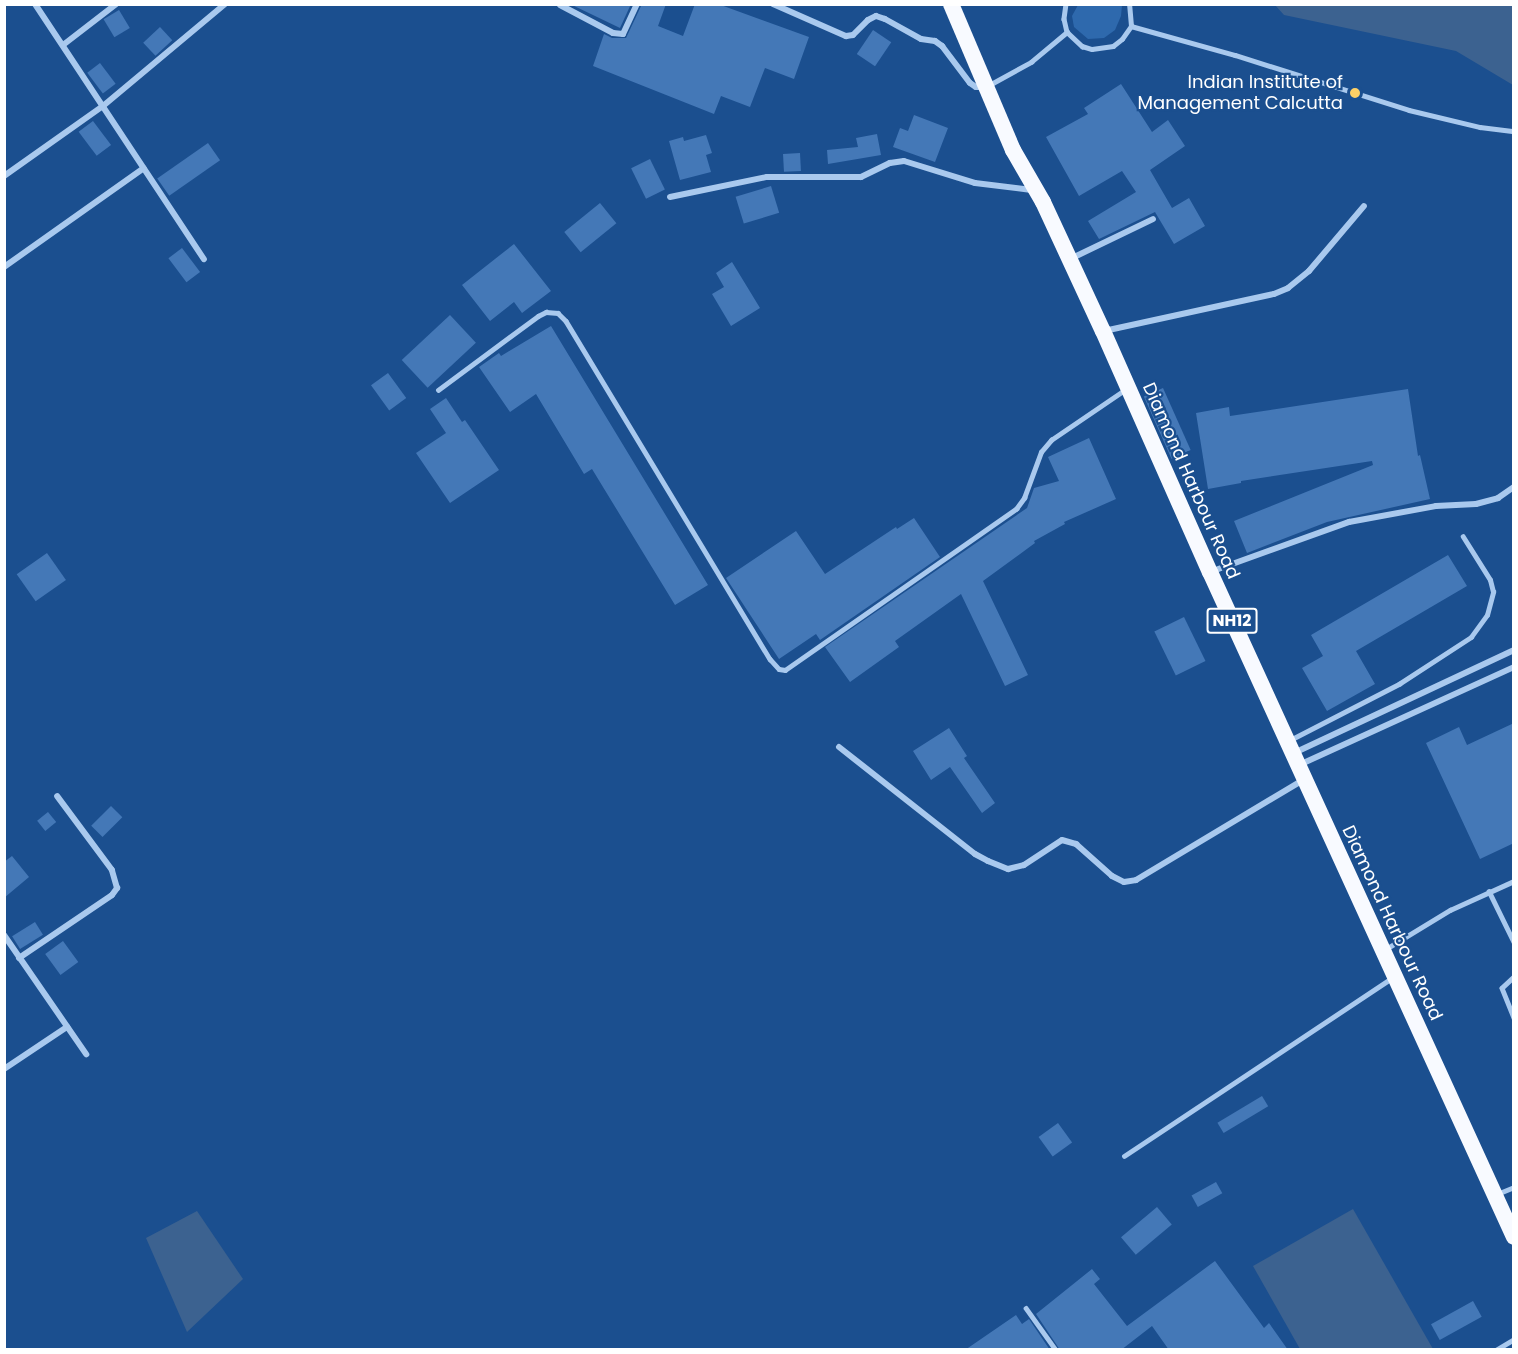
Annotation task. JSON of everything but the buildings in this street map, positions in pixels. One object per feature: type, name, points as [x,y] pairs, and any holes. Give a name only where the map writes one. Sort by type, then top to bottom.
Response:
[{"type":"highway","name":"Diamond Harbour Road","points":[[951,4],[1013,150],[1036,190],[1070,259],[1494,1195],[1511,1226]]},
{"type":"street","points":[[35,4],[204,259]]},
{"type":"street","points":[[63,45],[116,4]]},
{"type":"street","points":[[4,176],[103,106],[225,4]]},
{"type":"street","points":[[560,5],[613,33],[623,34],[637,4]]},
{"type":"street","points":[[773,4],[846,36],[853,35],[867,20],[876,16],[885,19],[921,39],[935,41],[942,46],[970,83],[976,87],[986,87]]},
{"type":"street","points":[[670,197],[767,177],[861,177],[890,163],[904,161],[975,183],[1036,190]]},
{"type":"street","points":[[4,267],[144,168]]},
{"type":"street","points":[[1103,331],[1274,294],[1288,288],[1309,270],[1364,206]]},
{"type":"street","points":[[1070,259],[1153,219]]},
{"type":"street","points":[[1210,572],[1349,522],[1436,506],[1476,504],[1498,498],[1514,487]]},
{"type":"street","points":[[839,747],[975,854],[988,861],[1008,868],[1024,865],[1062,840],[1076,844],[1112,876],[1124,882],[1136,880],[1296,760],[1514,650]]},
{"type":"street","points":[[1296,760],[1514,667]]},
{"type":"street","points":[[19,958],[112,895],[117,888],[112,870],[57,796]]},
{"type":"street","points":[[4,935],[86,1054]]},
{"type":"street","points":[[4,1069],[67,1027]]},
{"type":"lane","points":[[1066,4],[1064,19],[1067,32],[1082,46],[1103,49],[1122,39],[1131,26],[1129,4]]},
{"type":"lane","points":[[1131,26],[1235,55],[1409,110],[1480,127],[1514,131]]},
{"type":"lane","points":[[986,87],[1031,62],[1067,32]]},
{"type":"lane","points":[[438,390],[538,316],[546,312],[558,314],[566,321],[770,659],[779,669],[785,670],[1016,509],[1024,498],[1041,452],[1051,440],[1129,388]]},
{"type":"lane","points":[[1296,760],[1408,679],[1471,637],[1487,615],[1493,592],[1490,580],[1463,537]]},
{"type":"lane","points":[[1384,950],[1450,910],[1514,881]]},
{"type":"lane","points":[[1489,891],[1514,942]]},
{"type":"lane","points":[[1124,1156],[1395,976]]},
{"type":"lane","points":[[1514,977],[1502,988],[1514,1018]]},
{"type":"lane","points":[[1494,1195],[1514,1187]]},
{"type":"lane","points":[[1026,1308],[1056,1350]]},
{"type":"lane","points":[[1496,1350],[1514,1339]]},
{"type":"shaded area","points":[[1078,5],[1122,5],[1121,16],[1115,30],[1104,38],[1088,39],[1074,27],[1072,16]]},
{"type":"shaded area","points":[[1275,5],[1513,5],[1513,85],[1456,51],[1284,15]]},
{"type":"shaded area","points":[[1353,1209],[1433,1349],[1300,1349],[1253,1266]]},
{"type":"shaded area","points":[[197,1211],[243,1279],[187,1332],[146,1238]]},
{"type":"place","name":"Indian Institute of Management Calcutta","points":[[1355,93]]}]
